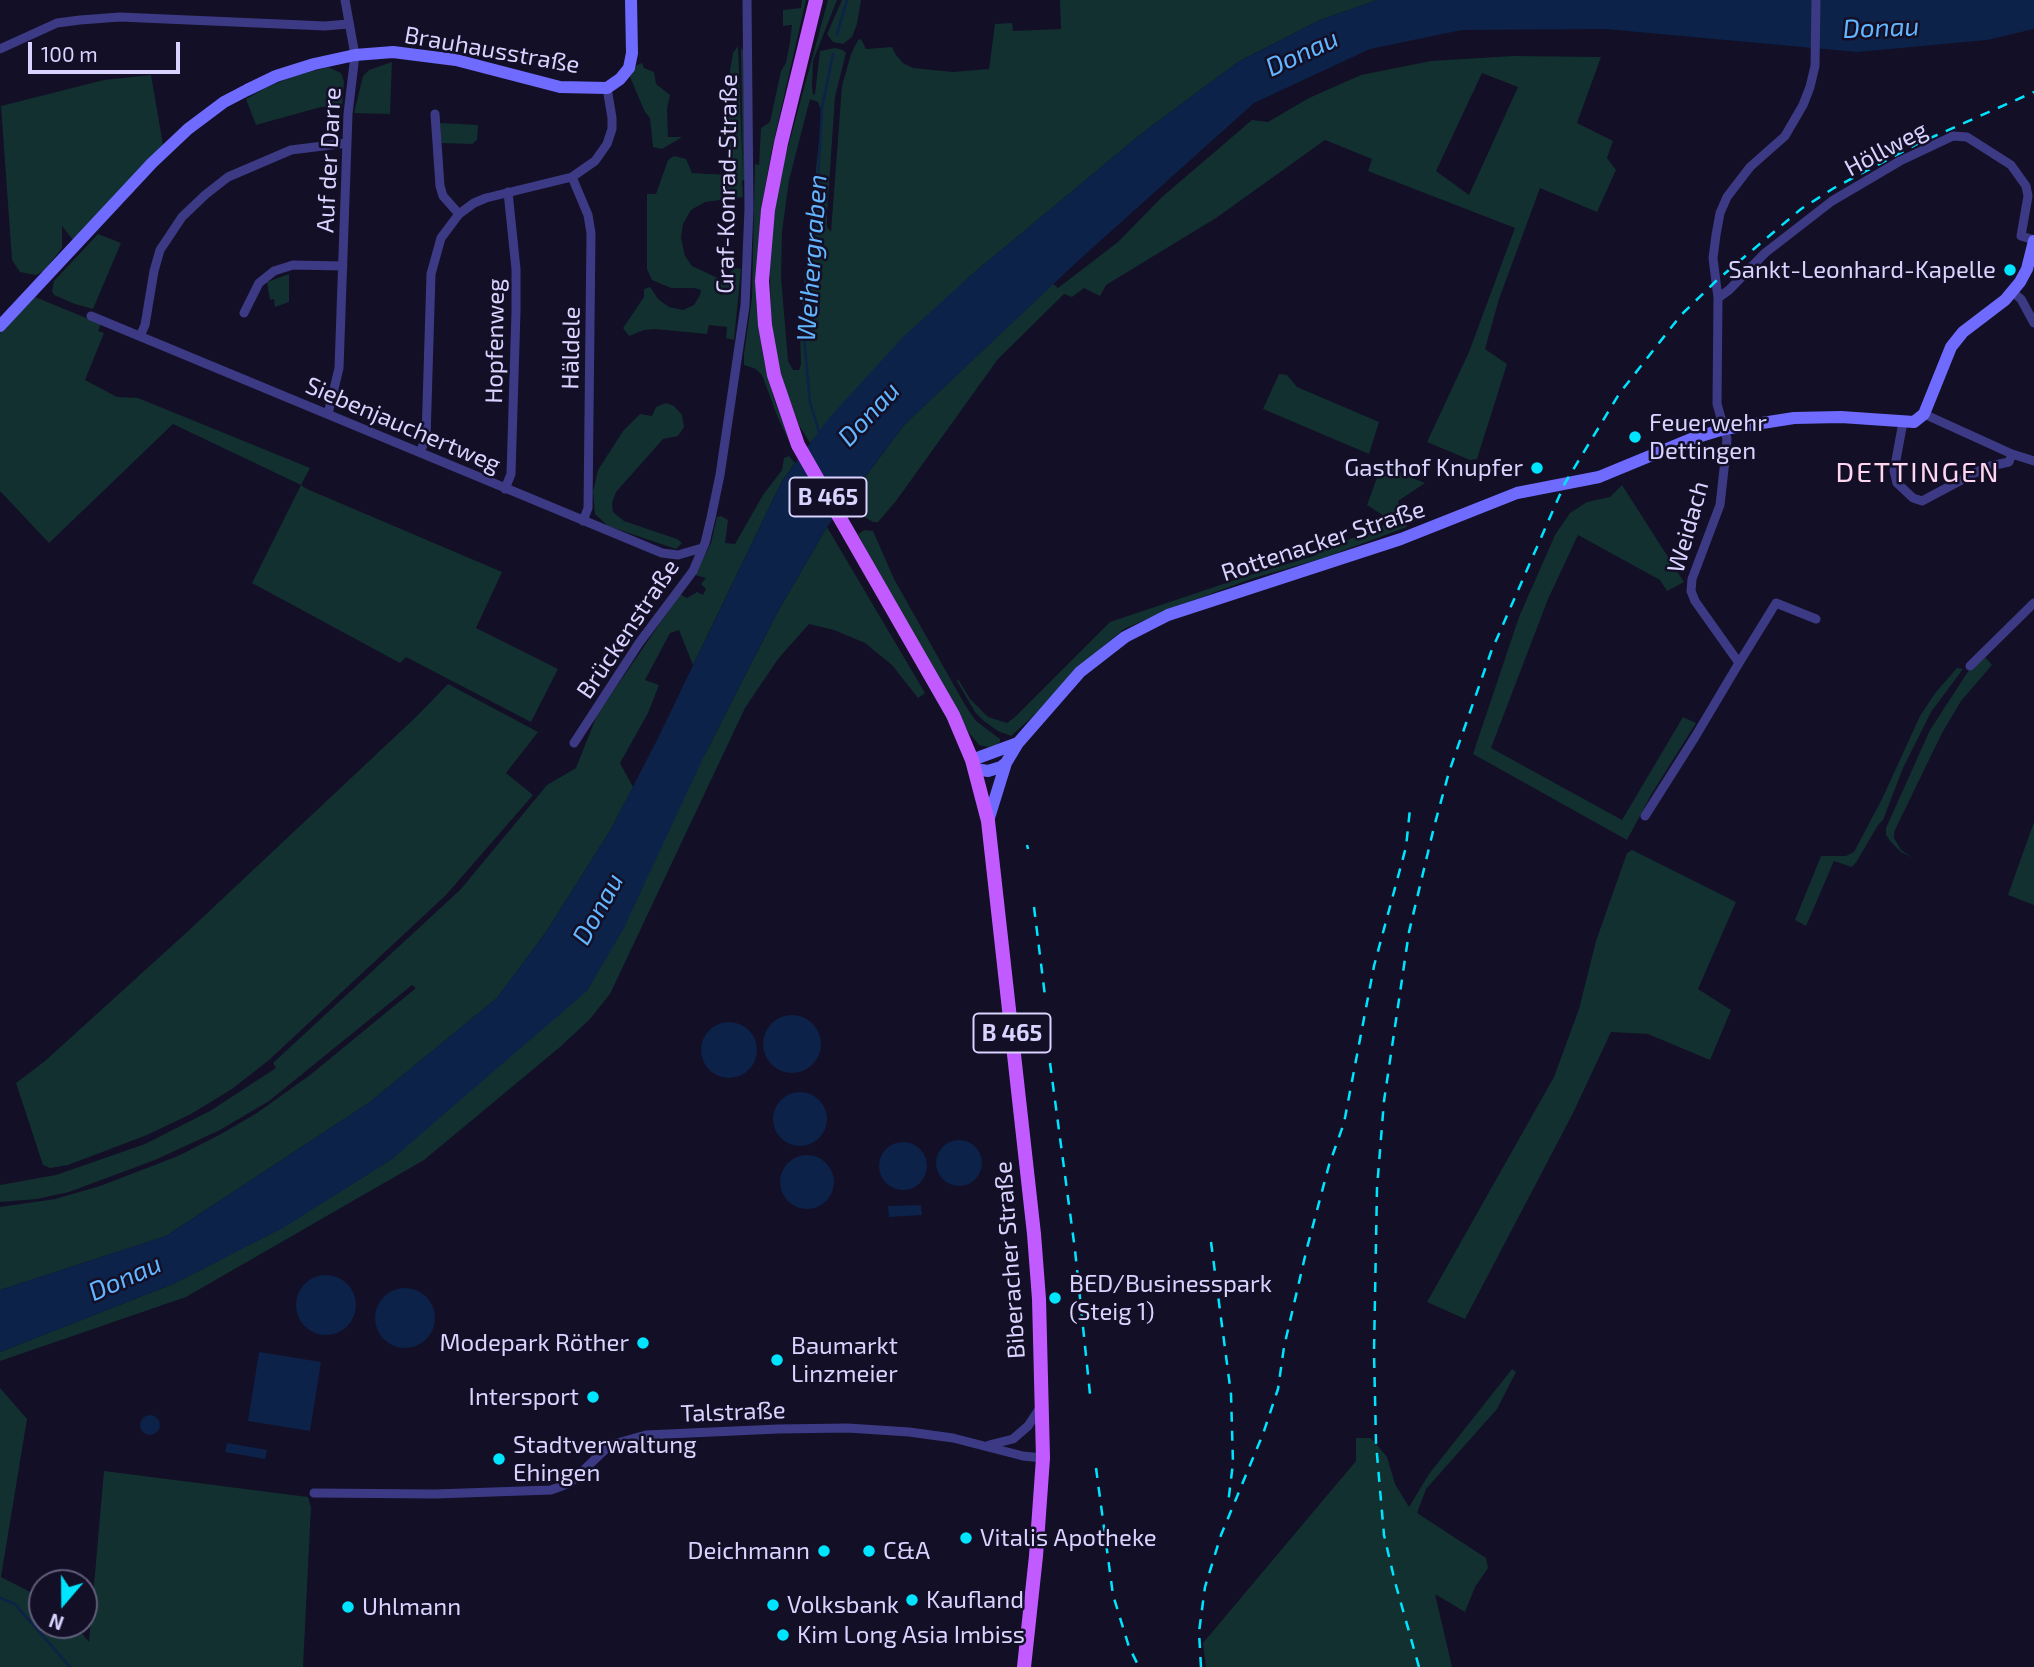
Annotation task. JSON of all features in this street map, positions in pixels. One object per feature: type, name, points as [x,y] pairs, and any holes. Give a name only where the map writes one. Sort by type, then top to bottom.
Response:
[{"type":"main road","name":"Brauhausstraße","points":[[0,326],[152,163],[197,122],[224,102],[276,76],[355,55],[393,52],[456,60],[560,87],[607,88],[629,68],[632,53],[631,0]]},
{"type":"main road","name":"B 465","points":[[816,0],[781,143],[768,210],[762,281],[765,325],[774,375],[798,445],[953,715],[974,764],[988,821]]},
{"type":"main road","points":[[1924,414],[1951,347],[1962,332],[2012,292],[2027,269],[2034,241]]},
{"type":"main road","name":"Rottenacker Straße","points":[[988,821],[1006,763],[1018,743],[1080,672],[1125,638],[1168,615],[1401,539],[1517,493],[1599,477],[1691,439],[1724,429],[1794,418],[1841,417],[1914,422],[1924,414]]},
{"type":"main road","name":"Rottenacker Straße","points":[[974,764],[1018,743]]},
{"type":"main road","points":[[974,764],[988,771],[1001,768],[1006,763]]},
{"type":"main road","name":"Biberacher Straße","points":[[988,821],[1036,1253],[1043,1403],[1043,1458],[1036,1556],[1024,1667]]},
{"type":"street","name":"Auf der Darre","points":[[328,414],[339,368],[347,143],[355,55],[345,0]]},
{"type":"street","name":"Graf-Konrad-Straße","points":[[736,368],[745,306],[749,220],[747,0]]},
{"type":"street","points":[[1724,429],[1717,404],[1718,298],[1713,258],[1720,213],[1727,197],[1750,167],[1785,136],[1795,121],[1810,87],[1816,60],[1816,0]]},
{"type":"street","points":[[0,49],[57,23],[120,17],[325,26],[348,24]]},
{"type":"street","points":[[420,452],[426,438],[431,274],[441,238],[459,214],[485,198],[572,177],[595,161],[607,144],[612,129],[607,88]]},
{"type":"street","points":[[435,114],[440,186],[443,196],[459,214]]},
{"type":"street","name":"Höllweg","points":[[1718,298],[1765,253],[1832,201],[1900,161],[1953,136],[1967,137],[2011,165],[2026,186],[2028,197],[2021,236],[2034,241]]},
{"type":"street","points":[[141,336],[160,250],[181,217],[228,177],[291,150],[347,143]]},
{"type":"street","name":"Häldele","points":[[572,177],[587,213],[591,233],[589,508],[583,521]]},
{"type":"street","name":"Hopfenweg","points":[[505,489],[512,474],[516,311],[516,269],[508,192]]},
{"type":"street","name":"Auf der Darre","points":[[244,313],[260,283],[274,271],[293,265],[343,267]]},
{"type":"street","points":[[2012,292],[2021,299],[2034,323]]},
{"type":"street","name":"Siebenjauchertweg","points":[[91,316],[662,553],[678,555],[702,548]]},
{"type":"street","name":"Brückenstraße","points":[[574,743],[639,643],[693,571],[702,548],[720,475],[736,368]]},
{"type":"street","points":[[1924,414],[2012,454],[2034,461]]},
{"type":"street","points":[[1903,422],[1894,471],[1897,483],[1903,491],[1922,501],[1986,467],[2009,462],[2012,454]]},
{"type":"street","name":"Weidach","points":[[1724,429],[1727,439],[1720,505],[1692,579],[1691,591],[1695,601],[1739,663]]},
{"type":"street","points":[[1646,816],[1776,603],[1816,619]]},
{"type":"street","points":[[1970,666],[2033,607]]},
{"type":"street","points":[[988,1446],[1013,1439],[1028,1426],[1043,1403]]},
{"type":"street","name":"Talstraße","points":[[314,1493],[435,1494],[551,1490],[570,1483],[610,1445],[646,1435],[848,1429],[909,1432],[1043,1458]]},
{"type":"green space","points":[[802,0],[806,0],[762,204],[756,271],[756,303],[763,356],[773,396],[792,447],[762,375],[756,369],[744,365],[744,354],[752,298],[755,164],[759,165],[761,128],[770,122],[790,42],[792,25],[783,26],[783,10],[801,8]]},
{"type":"green space","points":[[828,0],[837,0],[813,61],[813,95],[820,51],[835,48],[846,53],[835,97],[827,214],[827,227],[831,232],[842,86],[858,40],[861,39],[866,49],[892,47],[903,63],[913,68],[953,72],[989,69],[995,24],[1012,23],[1013,31],[1061,29],[1060,0],[1377,0],[1320,20],[1238,62],[1141,134],[970,276],[849,397],[810,443],[799,425],[780,374],[771,330],[770,268],[780,176]],"holes":[[[810,99],[818,102],[822,113],[804,284],[801,364],[799,370],[793,370],[788,361],[781,277],[782,232],[789,180]]]},
{"type":"green space","points":[[842,0],[861,0],[852,37],[843,44],[833,42],[827,34]]},
{"type":"green space","points":[[738,46],[743,180],[741,48],[743,50],[745,179],[742,181],[743,197],[705,202],[691,210],[683,224],[681,238],[685,256],[692,266],[722,280],[735,268],[741,269],[734,340],[726,338],[727,327],[709,325],[707,334],[655,329],[629,336],[623,328],[644,297],[644,289],[650,287],[658,299],[669,307],[683,310],[694,305],[700,295],[701,290],[671,288],[652,280],[647,269],[647,194],[656,194],[668,160],[674,156],[686,159],[692,173],[729,175],[726,94],[733,53]]},
{"type":"green space","points":[[1513,56],[1601,57],[1577,123],[1613,141],[1607,158],[1616,170],[1597,212],[1540,188],[1499,299],[1485,349],[1507,364],[1477,459],[1470,460],[1427,442],[1469,352],[1515,228],[1368,171],[1372,159],[1325,140],[1216,218],[1106,285],[1100,296],[1084,288],[1072,297],[1064,294],[998,359],[878,522],[873,522],[844,505],[905,424],[1053,284],[1058,288],[1118,242],[1162,197],[1252,120],[1268,122],[1309,98],[1361,75],[1431,61]],"holes":[[[1482,73],[1518,87],[1469,195],[1436,171]]]},
{"type":"green space","points":[[392,62],[390,114],[354,113],[363,76],[369,70]]},
{"type":"green space","points":[[642,63],[644,68],[654,72],[656,84],[670,95],[667,109],[668,137],[682,137],[662,149],[653,147],[650,118],[630,77],[637,65]]},
{"type":"green space","points":[[328,67],[341,73],[344,81],[342,107],[321,107],[256,125],[246,99],[295,76]]},
{"type":"green space","points":[[151,75],[163,145],[73,240],[62,226],[62,248],[44,271],[36,275],[20,272],[12,260],[1,106],[104,80]]},
{"type":"green space","points":[[440,123],[478,125],[477,140],[472,144],[441,143]]},
{"type":"green space","points":[[98,234],[121,243],[93,309],[54,295],[54,281]]},
{"type":"green space","points":[[289,274],[289,302],[275,307],[274,299],[270,300],[267,282]]},
{"type":"green space","points":[[35,297],[101,324],[98,331],[104,333],[85,380],[117,397],[138,398],[310,468],[301,485],[173,424],[49,543],[0,491],[0,333]]},
{"type":"green space","points":[[1279,374],[1287,375],[1297,387],[1379,422],[1369,454],[1263,409]]},
{"type":"green space","points":[[666,403],[674,406],[682,415],[684,427],[678,436],[663,439],[616,492],[612,503],[613,512],[624,521],[677,539],[682,543],[676,549],[608,526],[595,514],[593,492],[598,470],[623,431],[640,414],[652,416],[656,407]]},
{"type":"green space","points":[[789,456],[795,463],[782,481],[693,665],[679,630],[670,633],[645,680],[659,685],[648,713],[620,763],[633,787],[611,829],[546,932],[497,998],[370,1102],[166,1236],[0,1290],[0,1207],[55,1199],[100,1186],[178,1156],[221,1134],[257,1113],[310,1075],[416,988],[412,985],[269,1101],[220,1130],[155,1160],[69,1192],[37,1199],[0,1202],[0,1185],[56,1175],[145,1144],[210,1111],[276,1068],[273,1063],[461,889],[547,785],[576,768],[597,715],[680,594],[687,598],[697,592],[703,595],[706,589],[701,584],[706,578],[695,575],[711,543],[717,517],[728,520],[725,543],[735,544],[763,495],[782,470],[784,458]]},
{"type":"green space","points":[[1383,461],[1403,474],[1425,483],[1398,501],[1407,527],[1323,558],[1251,579],[1124,629],[1083,663],[1011,736],[998,731],[975,712],[957,681],[958,679],[970,699],[988,717],[1007,723],[1110,622],[1314,556],[1384,525],[1387,518],[1367,505]]},
{"type":"green space","points":[[301,485],[502,572],[476,628],[558,669],[531,722],[406,657],[400,663],[252,583]]},
{"type":"green space","points":[[1622,485],[1684,582],[1667,591],[1660,580],[1578,535],[1548,599],[1491,748],[1622,820],[1683,717],[1696,723],[1651,795],[1627,840],[1473,754],[1519,617],[1555,535],[1570,513],[1587,502],[1610,497]]},
{"type":"green space","points":[[827,527],[925,693],[918,698],[892,665],[865,643],[834,630],[809,624],[778,659],[745,708],[610,994],[590,1019],[560,1047],[424,1160],[186,1297],[0,1361],[0,1352],[173,1284],[282,1228],[392,1159],[705,754],[777,613]]},
{"type":"green space","points":[[865,530],[873,531],[894,579],[965,705],[976,721],[1000,739],[995,746],[979,745],[969,733],[882,581],[858,534]]},
{"type":"green space","points":[[1985,657],[1992,665],[1961,701],[1942,733],[1894,832],[1894,838],[1901,850],[1913,858],[1901,852],[1891,842],[1886,835],[1886,828],[1930,730],[1969,670]]},
{"type":"green space","points":[[1957,668],[1963,669],[1931,712],[1903,768],[1883,820],[1857,861],[1852,867],[1834,861],[1806,926],[1795,920],[1821,856],[1846,856],[1854,852],[1920,716]]},
{"type":"green space","points":[[448,684],[538,732],[506,773],[533,795],[446,895],[269,1060],[232,1089],[191,1114],[147,1135],[68,1165],[50,1168],[43,1165],[16,1083],[45,1061],[186,933]]},
{"type":"green space","points":[[2034,822],[2034,905],[2008,895]]},
{"type":"green space","points":[[1632,850],[1736,902],[1698,989],[1731,1010],[1710,1060],[1648,1034],[1611,1032],[1572,1115],[1465,1319],[1427,1302],[1554,1077],[1579,1009],[1596,941],[1627,853]]},
{"type":"green space","points":[[1512,1369],[1516,1372],[1497,1409],[1426,1489],[1417,1513],[1486,1558],[1488,1568],[1475,1587],[1465,1612],[1435,1594],[1452,1667],[1206,1667],[1203,1643],[1356,1461],[1356,1438],[1371,1438],[1387,1457],[1395,1484],[1409,1507],[1429,1474]]},
{"type":"green space","points":[[0,1388],[27,1419],[1,1577],[28,1591],[28,1639],[87,1639],[89,1642],[89,1639],[98,1639],[98,1569],[95,1569],[104,1471],[308,1497],[311,1507],[303,1667],[0,1667]]},
{"type":"water","name":"Donau","points":[[1377,0],[2034,0],[2034,29],[1987,40],[1857,52],[1605,29],[1462,30],[1370,49],[1254,103],[1079,260],[905,424],[827,527],[777,613],[705,754],[624,928],[587,991],[392,1159],[283,1228],[173,1284],[0,1352],[0,1290],[166,1236],[370,1102],[497,998],[546,932],[611,829],[782,481],[829,418],[903,337],[970,276],[1141,134],[1238,62],[1320,20]]},
{"type":"water","points":[[792,1015],[808,1020],[816,1028],[821,1044],[816,1060],[808,1068],[792,1073],[776,1068],[768,1060],[763,1044],[768,1028],[776,1020]]},
{"type":"water","points":[[729,1022],[740,1024],[749,1030],[755,1039],[755,1061],[749,1070],[740,1076],[729,1078],[718,1076],[709,1070],[703,1061],[701,1050],[703,1039],[709,1030],[718,1024]]},
{"type":"water","points":[[800,1092],[819,1100],[827,1119],[819,1138],[800,1146],[781,1138],[773,1119],[781,1100]]},
{"type":"water","points":[[959,1140],[976,1146],[982,1163],[976,1180],[959,1186],[942,1180],[936,1163],[942,1146]]},
{"type":"water","points":[[903,1142],[912,1143],[920,1149],[926,1157],[926,1175],[920,1183],[912,1189],[903,1190],[894,1189],[886,1183],[880,1175],[879,1166],[880,1157],[886,1149],[894,1143]]},
{"type":"water","points":[[812,1155],[822,1159],[830,1167],[834,1182],[830,1197],[822,1205],[802,1209],[792,1205],[784,1197],[780,1177],[784,1167],[792,1159]]},
{"type":"water","points":[[921,1205],[922,1215],[889,1217],[888,1206]]},
{"type":"water","points":[[320,1275],[332,1275],[351,1288],[356,1305],[354,1317],[343,1330],[332,1335],[320,1335],[301,1322],[296,1311],[296,1299],[309,1280]]},
{"type":"water","points":[[399,1288],[411,1288],[430,1301],[435,1318],[433,1330],[422,1343],[411,1348],[399,1348],[380,1335],[375,1324],[375,1312],[388,1293]]},
{"type":"water","points":[[259,1352],[321,1362],[310,1431],[248,1421]]},
{"type":"water","points":[[150,1415],[157,1418],[160,1425],[157,1432],[150,1435],[143,1432],[140,1425],[143,1418]]},
{"type":"water","points":[[227,1443],[267,1450],[265,1459],[225,1452]]},
{"type":"waterway","name":"Weihergraben","points":[[837,34],[847,0]]},
{"type":"waterway","name":"Weihergraben","points":[[819,432],[810,402],[803,327],[815,230],[822,108],[833,54]]},
{"type":"waterway","points":[[0,1598],[15,1604],[70,1667]]},
{"type":"railway","points":[[1419,1667],[1384,1535],[1381,1501],[1376,1443],[1374,1352],[1377,1188],[1384,1101],[1409,932],[1449,772],[1491,652],[1565,483],[1619,394],[1681,315],[1716,281],[1801,209],[1834,188],[1919,143],[2034,92]]},
{"type":"railway","points":[[1201,1667],[1199,1632],[1205,1587],[1221,1535],[1263,1434],[1278,1389],[1284,1347],[1307,1248],[1329,1165],[1344,1123],[1374,966],[1406,847],[1410,809]]},
{"type":"railway","points":[[1027,845],[1028,849]]},
{"type":"railway","points":[[1034,907],[1045,996]]},
{"type":"railway","points":[[1050,1063],[1075,1250],[1090,1394]]},
{"type":"railway","points":[[1211,1242],[1231,1394],[1233,1463],[1228,1504]]},
{"type":"railway","points":[[1096,1468],[1113,1595],[1129,1647],[1139,1667]]},
{"type":"place","name":"Sankt-Leonhard-Kapelle","points":[[2010,270]]},
{"type":"place","name":"Feuerwehr Dettingen","points":[[1635,437]]},
{"type":"place","name":"Gasthof Knupfer","points":[[1537,468]]},
{"type":"place","name":"BED/Businesspark (Steig 1)","points":[[1055,1298]]},
{"type":"place","name":"Modepark Röther","points":[[643,1343]]},
{"type":"place","name":"Baumarkt Linzmeier","points":[[777,1360]]},
{"type":"place","name":"Intersport","points":[[593,1397]]},
{"type":"place","name":"Stadtverwaltung Ehingen","points":[[499,1459]]},
{"type":"place","name":"Vitalis Apotheke","points":[[966,1538]]},
{"type":"place","name":"Deichmann","points":[[824,1551]]},
{"type":"place","name":"C&A","points":[[869,1551]]},
{"type":"place","name":"Kaufland","points":[[912,1600]]},
{"type":"place","name":"Volksbank","points":[[773,1605]]},
{"type":"place","name":"Uhlmann","points":[[348,1607]]},
{"type":"place","name":"Kim Long Asia Imbiss","points":[[783,1635]]},
{"type":"district","name":"DETTINGEN","points":[[1918,473]]}]
